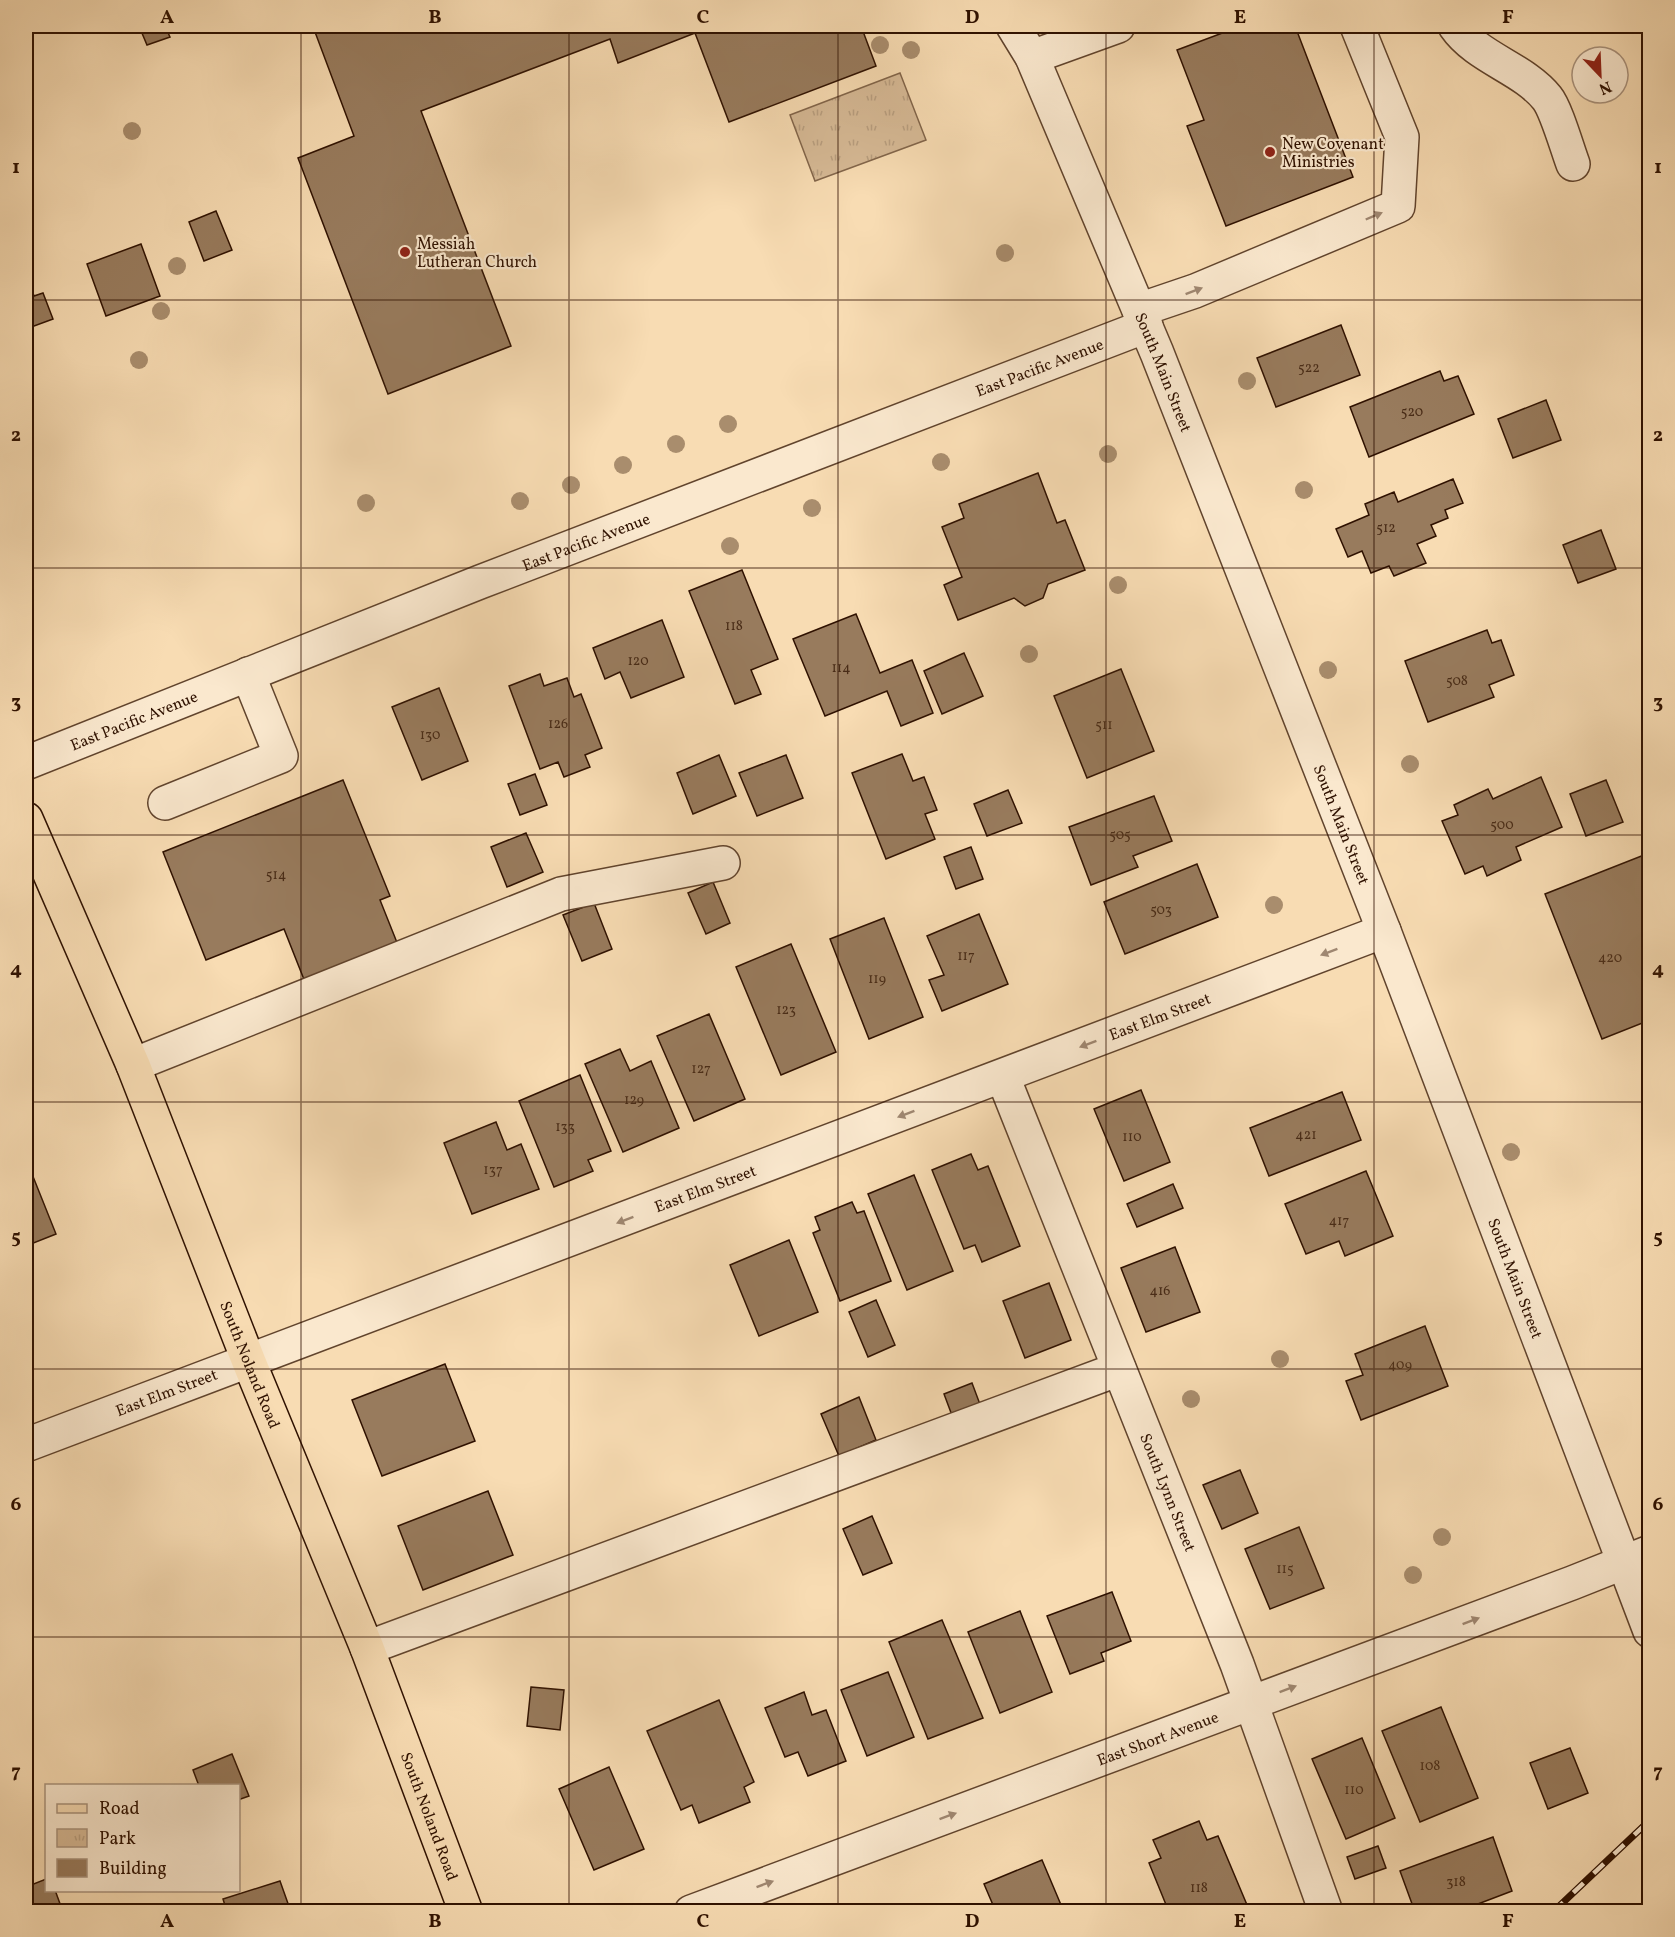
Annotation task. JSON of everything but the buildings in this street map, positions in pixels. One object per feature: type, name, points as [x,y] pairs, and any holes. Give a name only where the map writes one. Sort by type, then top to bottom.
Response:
[{"type":"main road","name":"South Noland Road","points":[[26,819],[133,1065],[249,1362],[367,1648],[466,1911]]},
{"type":"street","name":"South Main Street","points":[[1013,26],[1032,57],[1142,318],[1384,931],[1637,1558],[1650,1631]]},
{"type":"street","points":[[1032,57],[1118,26]]},
{"type":"street","name":"East Pacific Avenue","points":[[26,763],[1142,318],[1195,291],[1398,206],[1402,137],[1357,26]]},
{"type":"street","points":[[1455,26],[1469,41],[1526,80],[1549,100],[1573,164]]},
{"type":"street","points":[[165,803],[281,756],[248,674]]},
{"type":"street","points":[[133,1065],[561,894],[723,863]]},
{"type":"street","name":"East Elm Street","points":[[26,1445],[1384,931]]},
{"type":"street","name":"South Lynn Street","points":[[1003,1077],[1251,1703],[1326,1911]]},
{"type":"street","points":[[367,1648],[1119,1369]]},
{"type":"street","name":"East Short Avenue","points":[[691,1911],[1637,1558]]},
{"type":"green space","points":[[900,73],[926,140],[815,181],[790,115]]},
{"type":"railway","points":[[1553,1912],[1650,1820]]},
{"type":"place","name":"New Covenant Ministries","points":[[1270,152]]},
{"type":"place","name":"Messiah Lutheran Church","points":[[405,252]]}]
